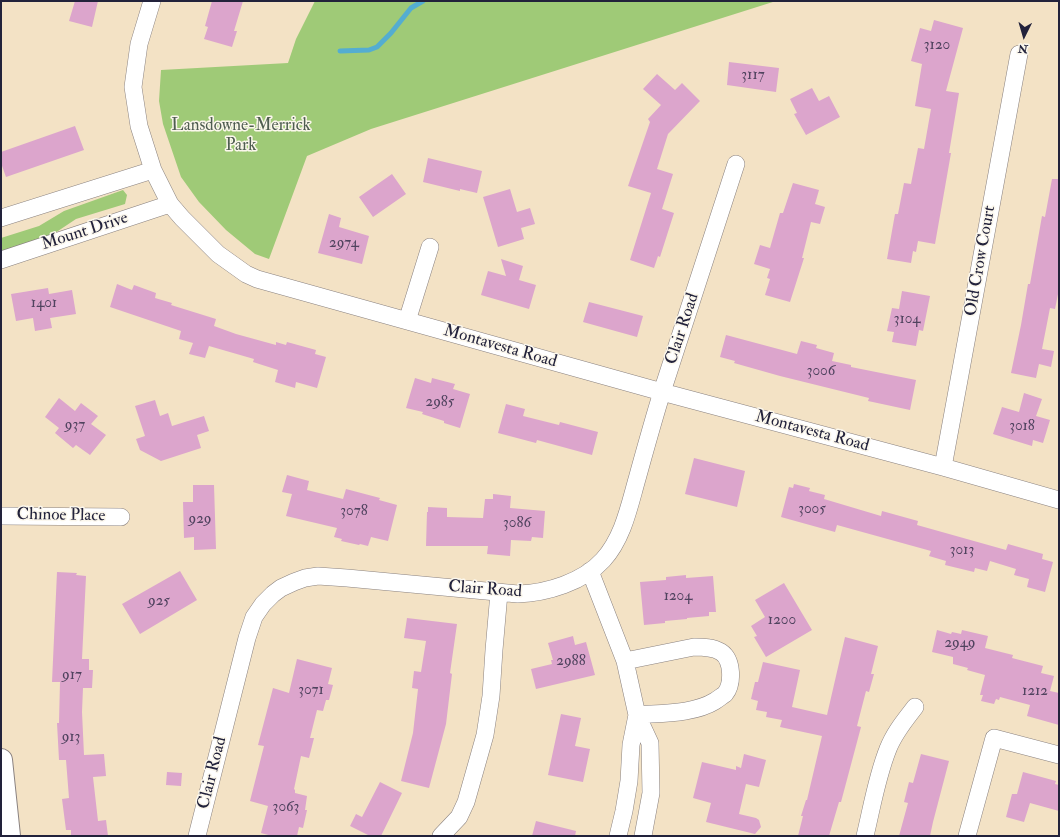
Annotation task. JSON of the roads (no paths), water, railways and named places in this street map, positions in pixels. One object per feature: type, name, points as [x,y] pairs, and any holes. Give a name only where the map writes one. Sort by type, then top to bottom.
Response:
[{"type":"street","name":"Montavesta Road","points":[[152,1],[139,44],[133,87],[139,126],[153,170],[170,204],[182,218],[218,254],[246,274],[257,280],[1059,500]]},
{"type":"street","name":"Old Crow Court","points":[[943,467],[1019,54]]},
{"type":"street","name":"Clair Road","points":[[197,836],[247,638],[254,617],[263,604],[281,588],[305,578],[318,576],[499,593],[525,594],[547,590],[565,584],[590,571],[603,560],[616,542],[629,508],[662,392],[736,164]]},
{"type":"street","points":[[1,218],[153,170]]},
{"type":"street","name":"Mount Drive","points":[[1,260],[170,204]]},
{"type":"street","points":[[407,321],[430,247]]},
{"type":"street","name":"Chinoe Place","points":[[1,516],[121,517]]},
{"type":"street","points":[[590,571],[625,662],[637,715],[650,743],[651,793],[643,836]]},
{"type":"street","points":[[441,836],[459,817],[466,802],[485,735],[491,696],[499,593]]},
{"type":"street","points":[[625,662],[694,647],[703,647],[720,651],[730,663],[730,680],[725,693],[715,701],[696,709],[637,715]]},
{"type":"street","points":[[864,836],[882,765],[888,748],[896,733],[915,707]]},
{"type":"street","points":[[618,836],[629,781],[631,745],[637,715]]},
{"type":"street","points":[[967,836],[994,738],[1059,755]]},
{"type":"street","points":[[1,760],[3,791],[9,836]]},
{"type":"waterway","points":[[340,51],[369,50],[377,47],[391,33],[411,8],[423,1]]},
{"type":"park label","name":"Lansdowne-Merrick Park","points":[[241,136]]}]
